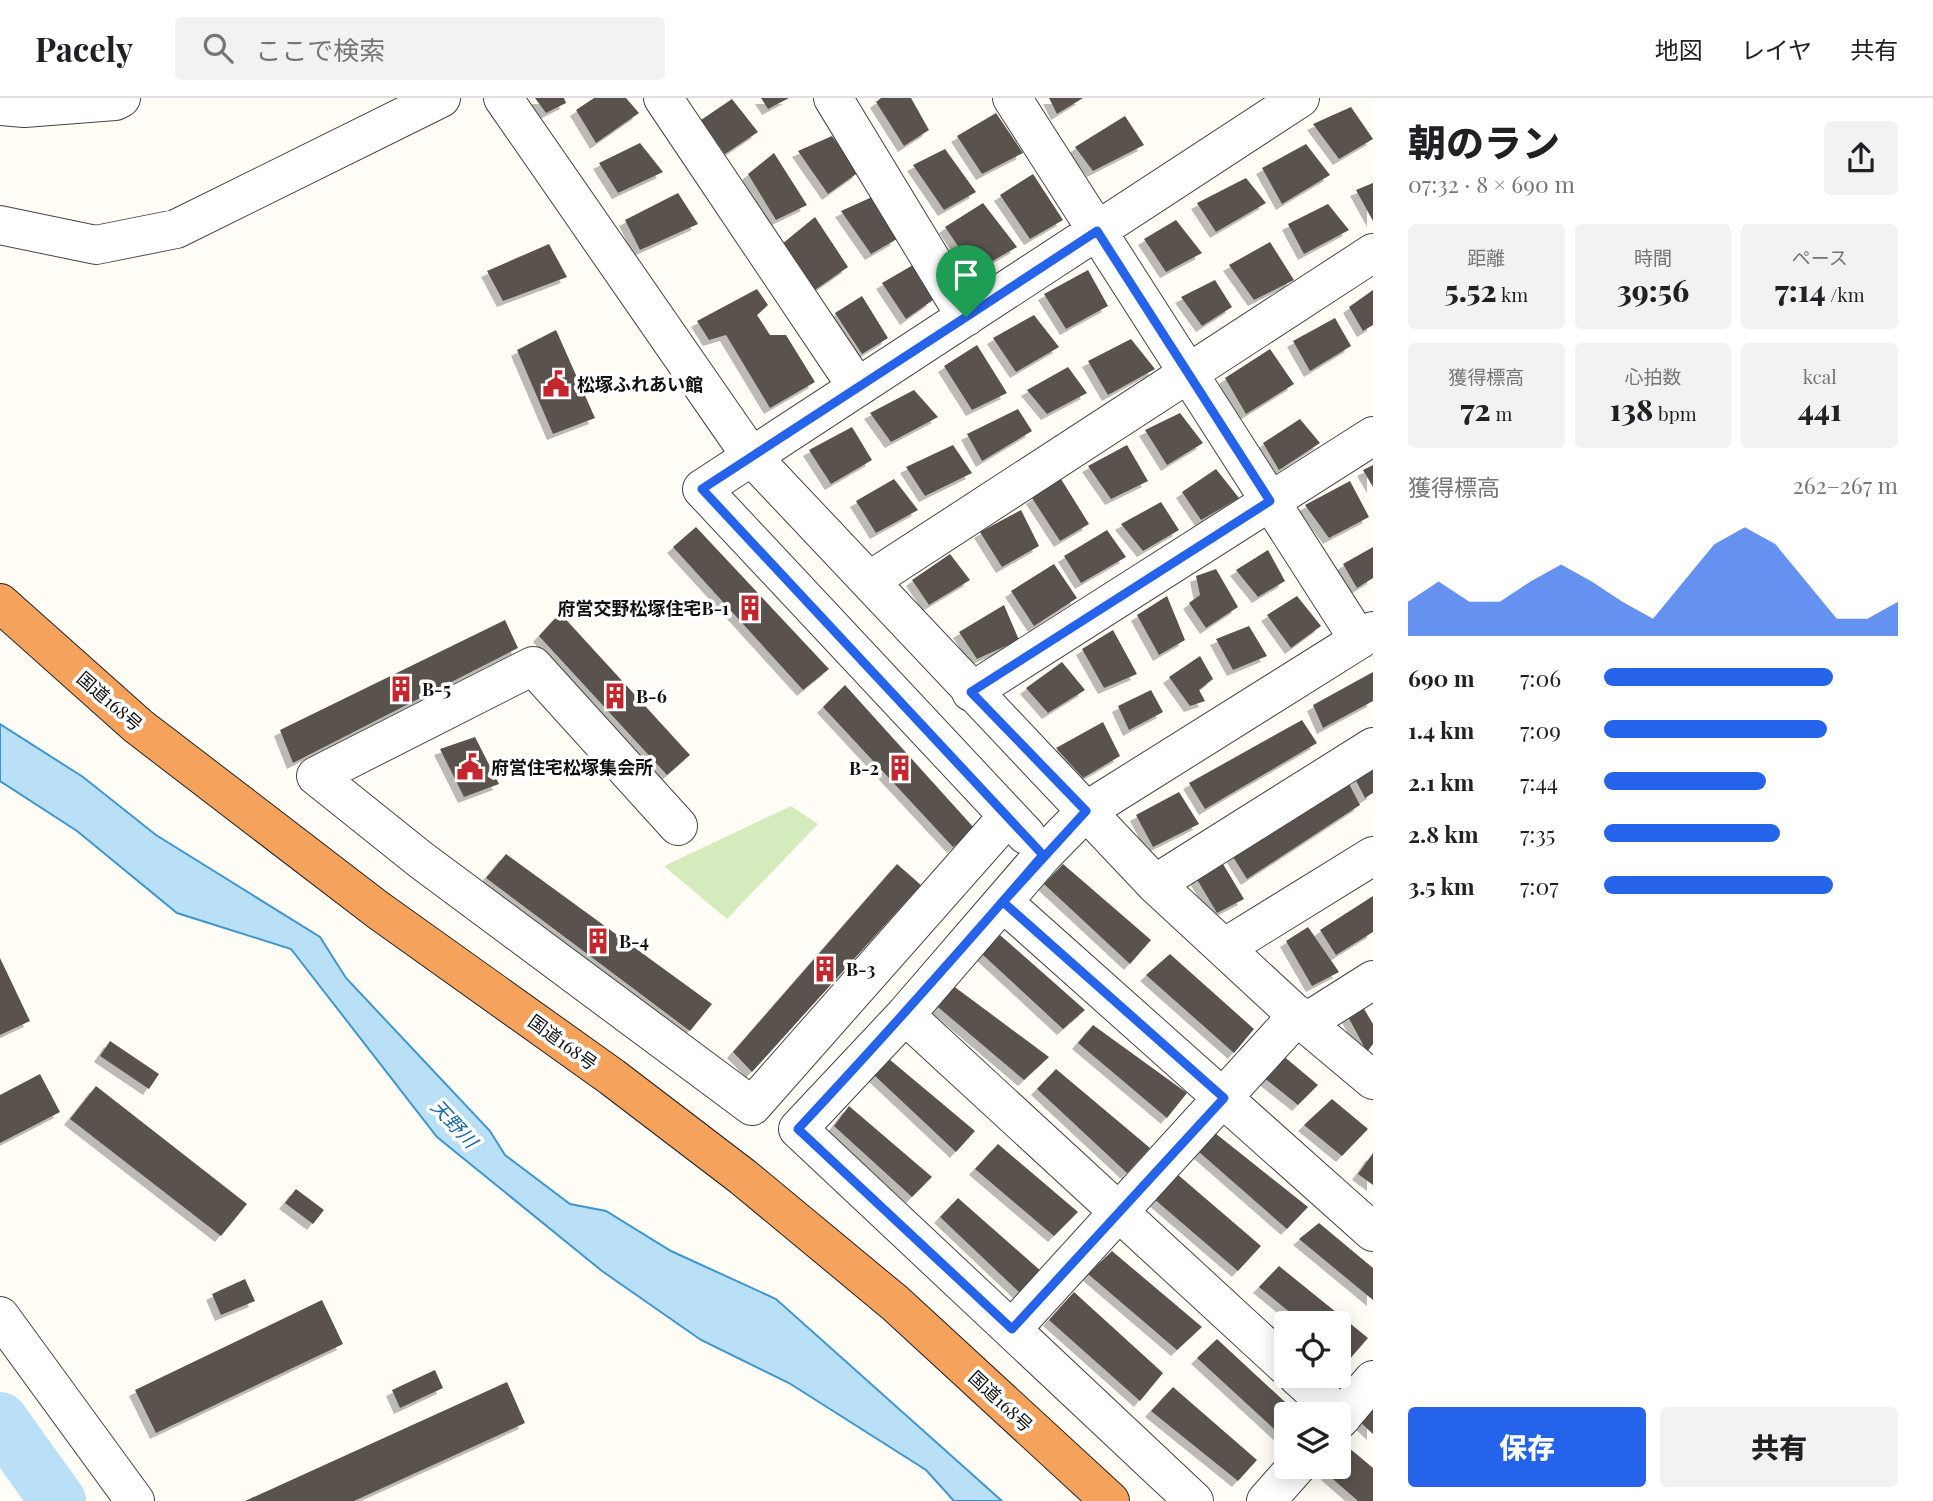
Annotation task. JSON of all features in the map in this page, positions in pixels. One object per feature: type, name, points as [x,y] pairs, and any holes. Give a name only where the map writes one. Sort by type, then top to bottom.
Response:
[{"type":"highway","name":"国道168号","points":[[0,603],[138,726],[378,910],[612,1077],[743,1177],[895,1303],[1110,1501]]},
{"type":"street","points":[[0,106],[24,108],[116,101],[121,98]]},
{"type":"street","points":[[0,225],[96,245],[176,229],[441,98]]},
{"type":"street","points":[[503,98],[751,456],[1154,884],[1301,1019],[1373,1080]]},
{"type":"street","points":[[663,98],[857,387]]},
{"type":"street","points":[[833,98],[966,317]]},
{"type":"street","points":[[1012,98],[1270,501],[1366,636],[1086,811],[1043,855],[905,1015],[798,1129],[1194,1501]]},
{"type":"street","points":[[1043,855],[702,489],[1300,98]]},
{"type":"street","points":[[869,581],[1373,253]]},
{"type":"street","points":[[971,692],[1373,436]]},
{"type":"street","points":[[678,827],[533,666],[316,776],[421,860],[752,1106],[1009,816]]},
{"type":"street","points":[[1154,884],[1373,747]]},
{"type":"street","points":[[1224,948],[1373,856]]},
{"type":"street","points":[[1003,902],[1373,1232]]},
{"type":"street","points":[[1012,1329],[1224,1098],[1301,1019],[1373,980]]},
{"type":"street","points":[[905,1015],[1274,1355]]},
{"type":"street","points":[[0,1316],[135,1501]]},
{"type":"street","points":[[1351,1405],[1373,1380]]},
{"type":"street","points":[[1309,1388],[1324,1402]]},
{"type":"street","points":[[1266,1501],[1285,1479]]},
{"type":"green space","points":[[791,806],[818,824],[727,919],[664,866]]},
{"type":"water","name":"天野川","points":[[0,724],[83,777],[156,835],[320,937],[346,978],[490,1131],[505,1155],[570,1204],[606,1211],[671,1251],[776,1299],[1002,1501],[954,1501],[926,1470],[789,1383],[701,1340],[602,1271],[437,1137],[291,949],[177,913],[77,831],[0,781]]},
{"type":"building","points":[[535,98],[564,98],[566,103],[546,113]]},
{"type":"building","points":[[594,98],[626,98],[639,113],[596,143],[576,110]]},
{"type":"building","points":[[761,98],[789,98],[768,109]]},
{"type":"building","points":[[881,98],[911,98],[929,130],[904,146],[876,102]]},
{"type":"building","points":[[1049,98],[1083,98],[1057,114]]},
{"type":"building","points":[[732,99],[758,132],[725,154],[701,120]]},
{"type":"building","points":[[1351,107],[1373,139],[1339,159],[1313,124]]},
{"type":"building","points":[[996,113],[1023,153],[982,174],[957,136]]},
{"type":"building","points":[[1125,116],[1144,145],[1093,171],[1075,147]]},
{"type":"building","points":[[832,136],[859,172],[828,194],[798,151]]},
{"type":"building","points":[[640,143],[663,172],[618,193],[599,163]]},
{"type":"building","points":[[1306,144],[1330,175],[1282,204],[1262,168]]},
{"type":"building","points":[[945,149],[976,192],[944,210],[913,165]]},
{"type":"building","points":[[774,153],[807,205],[776,220],[748,174]]},
{"type":"building","points":[[1033,174],[1063,220],[1030,239],[1000,195]]},
{"type":"building","points":[[1246,178],[1266,203],[1216,232],[1197,203]]},
{"type":"building","points":[[1373,183],[1373,221],[1356,190]]},
{"type":"building","points":[[678,193],[698,224],[640,250],[625,220]]},
{"type":"building","points":[[872,197],[897,239],[871,254],[841,211]]},
{"type":"building","points":[[983,203],[1017,247],[975,271],[945,227]]},
{"type":"building","points":[[1328,204],[1349,230],[1304,254],[1288,224]]},
{"type":"building","points":[[815,217],[848,267],[815,290],[782,244]]},
{"type":"building","points":[[1176,220],[1202,253],[1166,272],[1144,239]]},
{"type":"building","points":[[1270,242],[1294,280],[1254,300],[1229,265]]},
{"type":"building","points":[[549,244],[567,277],[503,301],[487,271]]},
{"type":"building","points":[[913,265],[933,300],[906,319],[882,283]]},
{"type":"building","points":[[1088,270],[1108,306],[1066,329],[1044,294]]},
{"type":"building","points":[[1215,280],[1232,307],[1202,326],[1181,297]]},
{"type":"building","points":[[757,289],[768,305],[757,315],[770,335],[786,335],[815,382],[770,408],[726,335],[709,340],[697,321]]},
{"type":"building","points":[[1373,290],[1373,325],[1363,331],[1349,307]]},
{"type":"building","points":[[862,296],[888,338],[862,354],[835,313]]},
{"type":"building","points":[[1034,315],[1059,347],[1016,372],[993,338]]},
{"type":"building","points":[[1335,318],[1351,346],[1310,371],[1293,341]]},
{"type":"building","name":"松塚ふれあい館","points":[[556,330],[595,418],[553,434],[517,350]]},
{"type":"building","points":[[1131,339],[1155,369],[1108,395],[1088,361]]},
{"type":"building","points":[[977,345],[1007,393],[972,410],[944,366]]},
{"type":"building","points":[[1270,349],[1294,384],[1246,414],[1225,378]]},
{"type":"building","points":[[1068,367],[1087,393],[1047,414],[1027,390]]},
{"type":"building","points":[[914,390],[938,417],[891,442],[870,413]]},
{"type":"building","points":[[1018,409],[1032,431],[982,461],[967,434]]},
{"type":"building","points":[[1180,413],[1203,443],[1167,465],[1145,430]]},
{"type":"building","points":[[1300,419],[1320,443],[1279,470],[1263,443]]},
{"type":"building","points":[[852,427],[872,460],[831,484],[809,450]]},
{"type":"building","points":[[953,445],[972,473],[925,496],[906,467]]},
{"type":"building","points":[[1127,445],[1148,481],[1111,499],[1088,466]]},
{"type":"building","points":[[1373,465],[1373,487],[1363,470]]},
{"type":"building","points":[[1216,469],[1239,498],[1201,520],[1182,492]]},
{"type":"building","points":[[894,479],[918,510],[876,533],[856,501]]},
{"type":"building","points":[[1061,479],[1089,524],[1060,541],[1032,498]]},
{"type":"building","points":[[1350,481],[1369,517],[1329,538],[1305,505]]},
{"type":"building","points":[[1161,502],[1179,530],[1143,551],[1121,524]]},
{"type":"building","points":[[1021,510],[1039,546],[1002,567],[980,532]]},
{"type":"building","name":"府営交野松塚住宅B-1","points":[[696,527],[829,669],[803,690],[673,547]]},
{"type":"building","points":[[1107,530],[1126,557],[1081,583],[1064,556]]},
{"type":"building","points":[[1373,547],[1373,578],[1357,588],[1343,564]]},
{"type":"building","points":[[1268,550],[1285,581],[1258,597],[1236,570]]},
{"type":"building","points":[[950,554],[970,580],[929,605],[912,580]]},
{"type":"building","points":[[1054,564],[1077,598],[1034,626],[1011,591]]},
{"type":"building","points":[[1216,569],[1238,607],[1206,628],[1189,603],[1200,595],[1196,576]]},
{"type":"building","points":[[1167,596],[1185,640],[1159,655],[1137,615]]},
{"type":"building","points":[[1297,596],[1321,626],[1291,648],[1267,615]]},
{"type":"building","points":[[1004,605],[1019,640],[977,659],[959,632]]},
{"type":"building","name":"B-6","points":[[560,613],[690,755],[667,775],[539,636]]},
{"type":"building","name":"B-5","points":[[505,620],[518,648],[293,763],[280,730]]},
{"type":"building","points":[[1249,626],[1267,656],[1233,670],[1216,639]]},
{"type":"building","points":[[1113,630],[1137,674],[1104,688],[1082,649]]},
{"type":"building","points":[[1200,656],[1213,679],[1199,690],[1205,701],[1190,706],[1169,677]]},
{"type":"building","points":[[1062,662],[1085,690],[1048,713],[1026,688]]},
{"type":"building","points":[[1373,672],[1373,701],[1323,728],[1313,705]]},
{"type":"building","name":"B-2","points":[[845,685],[975,829],[953,847],[823,707]]},
{"type":"building","points":[[1151,690],[1163,712],[1129,730],[1118,706]]},
{"type":"building","points":[[1302,720],[1317,743],[1205,809],[1189,783]]},
{"type":"building","points":[[1103,722],[1120,756],[1083,778],[1056,748]]},
{"type":"building","name":"府営住宅松塚集会所","points":[[475,737],[499,784],[464,797],[440,749]]},
{"type":"building","points":[[1373,762],[1373,793],[1365,798],[1353,775]]},
{"type":"building","points":[[1346,778],[1360,805],[1247,879],[1228,849]]},
{"type":"building","points":[[1179,792],[1199,824],[1153,847],[1136,815]]},
{"type":"building","name":"B-4","points":[[506,854],[712,1004],[690,1031],[486,878]]},
{"type":"building","points":[[1220,859],[1244,899],[1217,913],[1195,876]]},
{"type":"building","name":"B-3","points":[[897,864],[921,885],[752,1072],[733,1052]]},
{"type":"building","points":[[1063,864],[1151,940],[1130,964],[1044,884]]},
{"type":"building","points":[[1373,896],[1373,932],[1336,955],[1320,930]]},
{"type":"building","points":[[1308,927],[1339,972],[1312,986],[1286,941]]},
{"type":"building","points":[[1000,935],[1085,1010],[1063,1029],[982,954]]},
{"type":"building","points":[[1170,954],[1254,1029],[1234,1053],[1146,975]]},
{"type":"building","points":[[0,958],[30,1021],[0,1035]]},
{"type":"building","points":[[952,985],[1049,1057],[1024,1080],[932,1002]]},
{"type":"building","points":[[1360,1002],[1373,1024],[1373,1044],[1367,1052],[1346,1013]]},
{"type":"building","points":[[1093,1025],[1187,1093],[1167,1118],[1078,1043]]},
{"type":"building","points":[[110,1041],[159,1074],[149,1089],[100,1056]]},
{"type":"building","points":[[1281,1054],[1318,1085],[1298,1105],[1263,1077]]},
{"type":"building","points":[[889,1059],[975,1131],[956,1152],[874,1075]]},
{"type":"building","points":[[1056,1069],[1150,1148],[1127,1173],[1037,1089]]},
{"type":"building","points":[[40,1074],[60,1112],[0,1143],[0,1095]]},
{"type":"building","points":[[96,1086],[247,1204],[221,1236],[70,1119]]},
{"type":"building","points":[[1332,1099],[1368,1129],[1342,1156],[1304,1125]]},
{"type":"building","points":[[849,1106],[932,1177],[912,1197],[834,1126]]},
{"type":"building","points":[[1215,1133],[1308,1207],[1287,1229],[1199,1152]]},
{"type":"building","points":[[998,1144],[1078,1212],[1054,1236],[975,1169]]},
{"type":"building","points":[[1373,1153],[1373,1185],[1358,1174]]},
{"type":"building","points":[[1177,1174],[1261,1246],[1238,1271],[1153,1198]]},
{"type":"building","points":[[296,1189],[324,1210],[313,1224],[285,1203]]},
{"type":"building","points":[[958,1198],[1042,1272],[1019,1292],[940,1217]]},
{"type":"building","points":[[1319,1223],[1373,1268],[1373,1300],[1299,1239]]},
{"type":"building","points":[[1112,1251],[1202,1327],[1177,1350],[1088,1274]]},
{"type":"building","points":[[1279,1266],[1335,1311],[1288,1311],[1259,1287]]},
{"type":"building","points":[[245,1279],[255,1301],[221,1315],[212,1294]]},
{"type":"building","points":[[1074,1292],[1163,1373],[1140,1401],[1049,1320]]},
{"type":"building","points":[[322,1300],[343,1344],[156,1433],[135,1390]]},
{"type":"building","points":[[1351,1324],[1368,1338],[1351,1358]]},
{"type":"building","points":[[1217,1339],[1285,1402],[1274,1402],[1274,1429],[1197,1358]]},
{"type":"building","points":[[435,1370],[443,1388],[400,1408],[392,1390]]},
{"type":"building","points":[[507,1382],[525,1423],[354,1501],[245,1501]]},
{"type":"building","points":[[1173,1387],[1257,1460],[1238,1481],[1151,1411]]},
{"type":"building","points":[[1373,1408],[1373,1434],[1360,1422]]},
{"type":"building","points":[[1351,1450],[1373,1468],[1373,1501],[1358,1501],[1333,1479],[1351,1479]]},
{"type":"waterway","points":[[0,1420],[58,1501]]},
{"type":"place","name":"松塚ふれあい館","points":[[556,384]]},
{"type":"place","name":"府営交野松塚住宅B-1","points":[[750,608]]},
{"type":"place","name":"B-5","points":[[401,689]]},
{"type":"place","name":"B-6","points":[[615,696]]},
{"type":"place","name":"府営住宅松塚集会所","points":[[470,767]]},
{"type":"place","name":"B-2","points":[[900,768]]},
{"type":"place","name":"B-4","points":[[598,941]]},
{"type":"place","name":"B-3","points":[[825,969]]},
{"type":"route","points":[[966,317],[702,489],[1043,855],[905,1015],[798,1129],[1012,1329],[1224,1098],[1003,902],[1043,855],[1086,811],[971,692],[1270,501],[1097,231],[966,317]]}]
